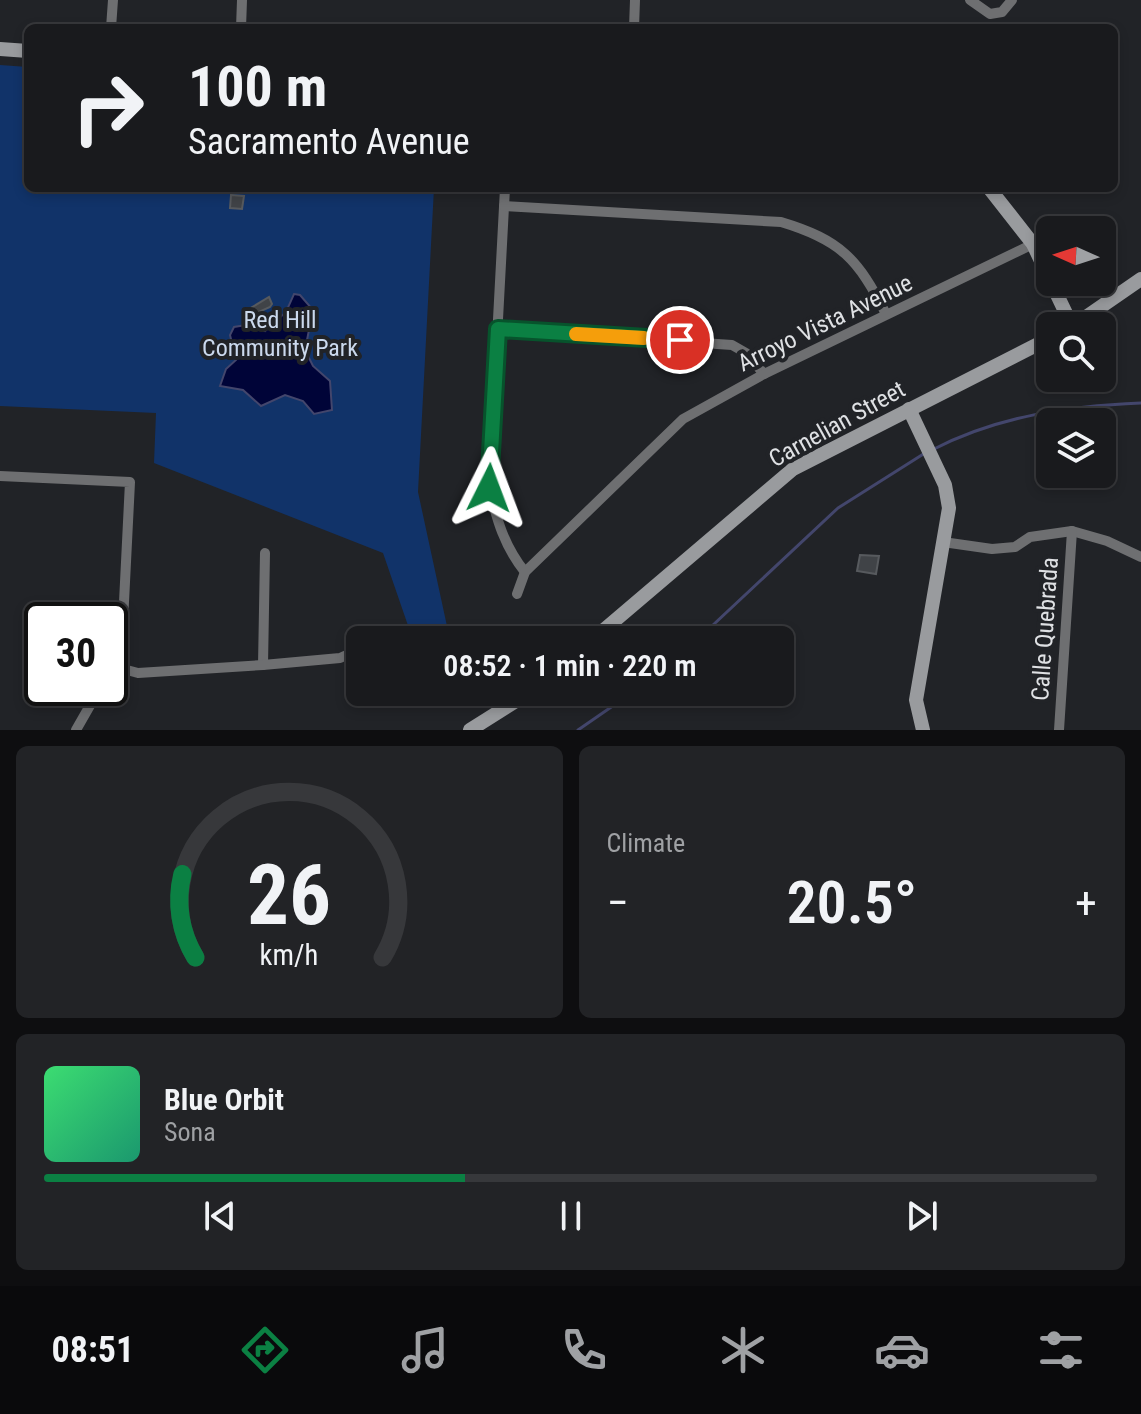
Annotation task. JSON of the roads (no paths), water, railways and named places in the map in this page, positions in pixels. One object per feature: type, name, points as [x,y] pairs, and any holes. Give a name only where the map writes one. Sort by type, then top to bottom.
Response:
[{"type":"main road","points":[[0,49],[24,51]]},
{"type":"main road","points":[[992,192],[1036,251]]},
{"type":"main road","points":[[1093,312],[1141,279]]},
{"type":"main road","name":"Carnelian Street","points":[[608,626],[793,469],[1036,345]]},
{"type":"main road","points":[[909,409],[945,485],[949,508],[916,700],[923,730]]},
{"type":"main road","points":[[470,730],[508,706]]},
{"type":"street","points":[[111,24],[113,0]]},
{"type":"street","points":[[241,24],[242,0]]},
{"type":"street","points":[[634,24],[635,0]]},
{"type":"street","points":[[970,0],[990,14],[1002,12],[1012,0]]},
{"type":"street","points":[[505,192],[489,488],[499,530],[510,554],[525,572]]},
{"type":"street","points":[[504,206],[781,222],[818,233],[847,254],[868,280],[886,314]]},
{"type":"street","name":"Arroyo Vista Avenue","points":[[517,594],[525,572],[683,419],[764,374],[1033,244]]},
{"type":"street","points":[[498,329],[732,345],[746,353],[764,374]]},
{"type":"street","points":[[0,476],[130,482],[124,602]]},
{"type":"street","points":[[943,542],[992,549],[1015,547],[1030,537],[1072,531],[1100,538],[1141,557]]},
{"type":"street","name":"Calle Quebrada","points":[[1059,730],[1072,531]]},
{"type":"street","points":[[263,665],[265,553]]},
{"type":"street","points":[[128,671],[263,665],[346,655]]},
{"type":"street","points":[[76,730],[90,706]]},
{"type":"waterway","points":[[932,450],[982,429],[1034,415],[1141,403]]},
{"type":"waterway","points":[[712,626],[838,508],[925,453]]},
{"type":"waterway","points":[[578,730],[613,706]]},
{"type":"park label","name":"Red Hill Community Park","points":[[280,334]]}]
